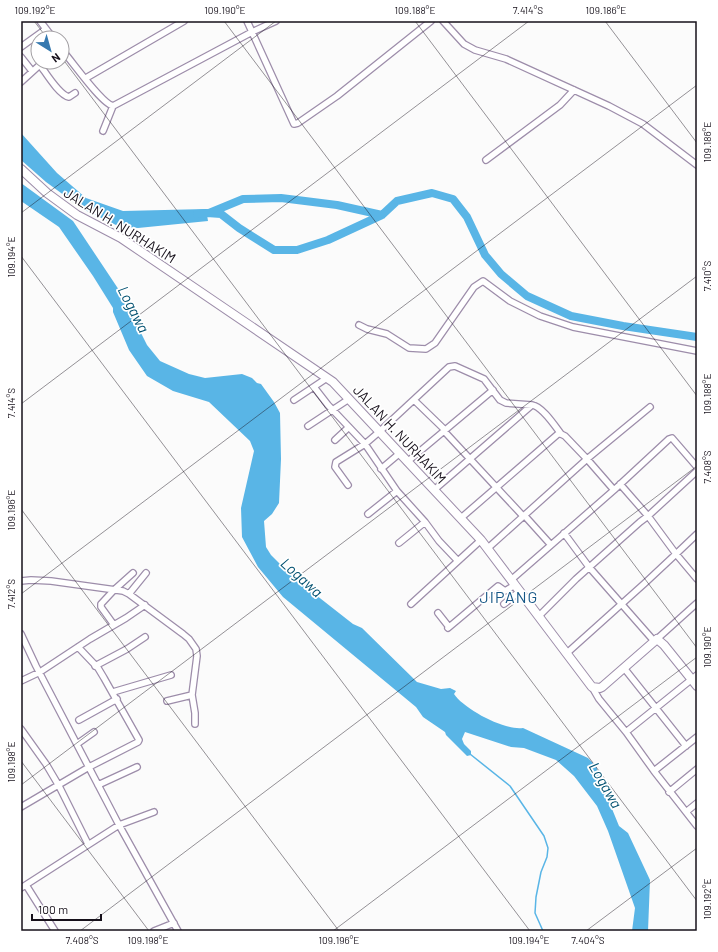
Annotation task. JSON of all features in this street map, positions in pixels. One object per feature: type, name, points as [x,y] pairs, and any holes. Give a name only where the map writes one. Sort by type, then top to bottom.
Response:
[{"type":"main road","name":"JALAN H. NURHAKIM","points":[[21,169],[47,194],[77,215],[121,238],[327,378],[349,399],[488,548],[592,687]]},
{"type":"main road","points":[[592,687],[600,688],[656,640],[664,645],[695,680]]},
{"type":"street","points":[[21,48],[46,29],[40,21]]},
{"type":"street","points":[[86,78],[177,23],[184,21]]},
{"type":"street","points":[[247,21],[294,124],[298,123],[337,96],[431,21]]},
{"type":"street","points":[[103,131],[113,106],[252,32],[276,21]]},
{"type":"street","points":[[443,21],[464,44],[475,50],[506,59],[609,106],[643,124],[697,165]]},
{"type":"street","points":[[21,57],[32,71],[21,82]]},
{"type":"street","points":[[70,59],[106,103],[113,106]]},
{"type":"street","points":[[45,70],[54,84],[66,96],[69,96],[75,92]]},
{"type":"street","points":[[486,160],[560,105],[574,90]]},
{"type":"street","points":[[359,325],[367,329],[388,334],[409,348],[426,349],[435,342],[474,287],[483,281],[510,301],[540,316],[573,327],[697,351]]},
{"type":"street","points":[[348,485],[335,467],[335,463],[379,432],[452,366],[484,379],[500,400],[506,403],[536,406],[545,414],[561,434],[587,459],[614,490]]},
{"type":"street","points":[[294,400],[327,378]]},
{"type":"street","points":[[314,387],[364,444],[397,491],[458,561]]},
{"type":"street","points":[[407,462],[493,390]]},
{"type":"street","points":[[308,426],[349,399]]},
{"type":"street","points":[[414,400],[444,430],[456,446],[551,545]]},
{"type":"street","points":[[434,490],[532,405]]},
{"type":"street","points":[[488,548],[587,459],[650,407]]},
{"type":"street","points":[[335,440],[349,427]]},
{"type":"street","points":[[461,518],[541,447],[558,434],[561,434]]},
{"type":"street","points":[[504,604],[515,585],[551,545],[671,438],[697,467]]},
{"type":"street","points":[[381,469],[400,453]]},
{"type":"street","points":[[539,616],[589,567],[648,516],[697,470]]},
{"type":"street","points":[[620,484],[648,516],[676,554],[697,579]]},
{"type":"street","points":[[368,514],[397,491]]},
{"type":"street","points":[[399,543],[425,522]]},
{"type":"street","points":[[564,533],[589,567],[621,604],[656,640],[697,603]]},
{"type":"street","points":[[567,653],[697,534]]},
{"type":"street","points":[[411,604],[481,540]]},
{"type":"street","points":[[114,625],[101,605],[133,572]]},
{"type":"street","points":[[129,594],[146,573]]},
{"type":"street","points":[[21,582],[31,580],[51,582],[129,594],[189,639],[196,649],[197,656],[189,695],[195,713],[195,724]]},
{"type":"street","points":[[438,613],[448,628],[498,586],[505,592],[515,585]]},
{"type":"street","points":[[21,681],[40,672],[144,606]]},
{"type":"street","points":[[21,634],[119,825],[178,931]]},
{"type":"street","points":[[95,666],[127,649],[145,636]]},
{"type":"street","points":[[21,807],[89,767],[120,752],[140,740],[101,673],[78,648]]},
{"type":"street","points":[[624,668],[686,746]]},
{"type":"street","points":[[113,692],[171,675]]},
{"type":"street","points":[[626,732],[695,680]]},
{"type":"street","points":[[592,687],[669,792],[697,826]]},
{"type":"street","points":[[167,701],[189,695]]},
{"type":"street","points":[[79,720],[116,699]]},
{"type":"street","points":[[21,729],[42,758],[88,844]]},
{"type":"street","points":[[77,744],[94,732]]},
{"type":"street","points":[[654,771],[697,737]]},
{"type":"street","points":[[98,785],[137,767]]},
{"type":"street","points":[[669,792],[697,769]]},
{"type":"street","points":[[686,812],[697,803]]},
{"type":"street","points":[[55,931],[23,886],[119,825],[154,812]]},
{"type":"street","points":[[154,931],[174,923]]},
{"type":"water","points":[[21,133],[57,173],[86,198],[123,211],[206,209],[208,221],[138,228],[118,226],[83,209],[46,182],[21,160]]},
{"type":"water","points":[[21,183],[73,221],[121,293],[147,345],[160,361],[189,374],[205,378],[242,374],[261,384],[274,402],[280,413],[281,459],[279,503],[272,514],[264,521],[266,547],[271,555],[293,577],[353,624],[362,628],[417,682],[441,689],[450,688],[456,691],[454,694],[466,706],[486,718],[506,726],[523,728],[588,758],[596,766],[619,826],[628,833],[650,880],[648,931],[632,931],[635,908],[608,831],[597,806],[574,776],[556,760],[524,748],[511,747],[465,732],[462,739],[464,744],[471,751],[471,755],[467,756],[446,735],[445,732],[423,717],[416,707],[283,597],[258,567],[242,537],[241,508],[254,451],[250,441],[209,402],[173,391],[147,376],[129,350],[113,312],[113,308],[59,227],[21,201]]},
{"type":"waterway","points":[[197,214],[221,214],[239,228],[274,250],[297,250],[328,240],[382,215],[397,201],[432,193],[453,199],[467,217],[485,255],[501,274],[527,296],[571,316],[623,326],[697,337]]},
{"type":"waterway","points":[[209,213],[243,199],[281,198],[337,205],[382,215]]},
{"type":"waterway","points":[[470,754],[510,786],[544,836],[548,848],[547,857],[541,872],[536,897],[535,913],[543,931]]},
{"type":"district","name":"JIPANG","points":[[509,596]]},
{"type":"water label","name":"Logawa","points":[[134,309]]},
{"type":"water label","name":"Logawa","points":[[302,577]]},
{"type":"water label","name":"Logawa","points":[[606,785]]}]
